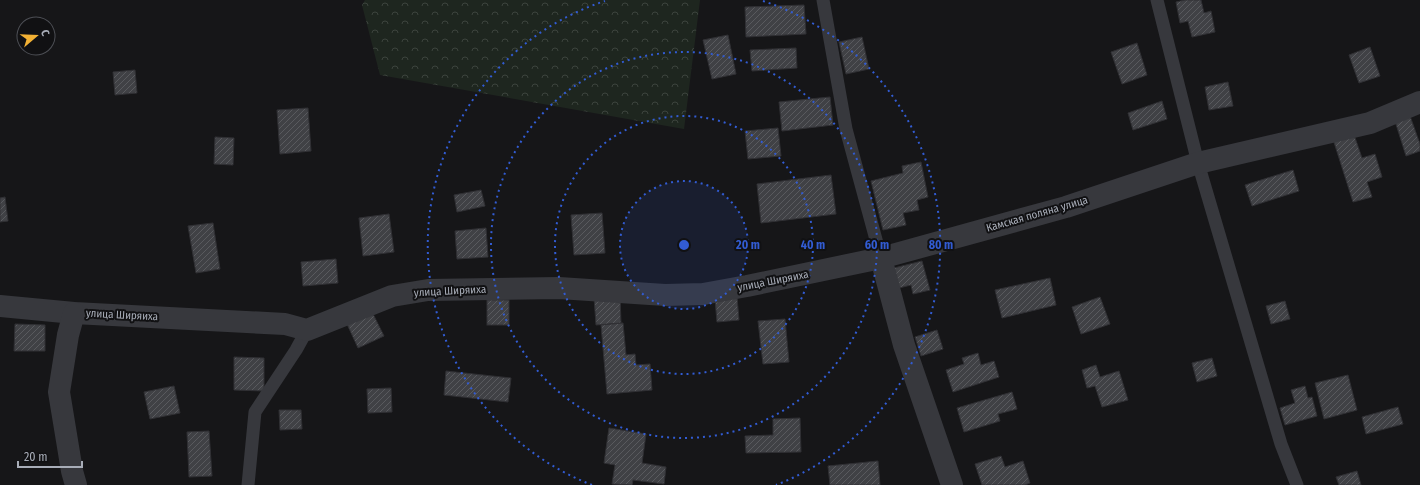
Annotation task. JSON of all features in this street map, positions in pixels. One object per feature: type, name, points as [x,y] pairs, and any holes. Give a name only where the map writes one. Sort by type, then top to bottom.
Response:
[{"type":"street","name":"Камская поляна улица","points":[[881,258],[1066,207],[1198,163],[1370,124],[1420,102]]},
{"type":"street","name":"улица Ширяиха","points":[[0,306],[74,313],[285,324],[307,330],[392,296],[428,290],[558,288],[664,295],[704,294],[881,258]]},
{"type":"street","points":[[881,258],[904,345],[952,485]]},
{"type":"street","points":[[74,313],[68,335],[59,392],[72,471],[76,485]]},
{"type":"lane","points":[[823,0],[846,129],[881,258]]},
{"type":"lane","points":[[1157,0],[1198,163],[1281,444],[1297,485]]},
{"type":"lane","points":[[248,485],[255,412],[296,350],[307,330]]},
{"type":"green space","points":[[365,0],[700,0],[684,129],[380,75],[362,5]]},
{"type":"building","points":[[1185,0],[1201,0],[1204,13],[1211,11],[1215,32],[1192,37],[1188,21],[1180,23],[1176,2]]},
{"type":"building","points":[[804,5],[806,34],[746,37],[745,7]]},
{"type":"building","points":[[728,35],[736,74],[712,79],[703,40]]},
{"type":"building","points":[[862,37],[869,69],[846,74],[839,42]]},
{"type":"building","points":[[1137,43],[1147,75],[1122,84],[1111,52]]},
{"type":"building","points":[[1370,47],[1380,76],[1359,83],[1349,55]]},
{"type":"building","points":[[796,48],[797,68],[752,71],[750,50]]},
{"type":"building","points":[[135,70],[137,93],[115,95],[113,72]]},
{"type":"building","points":[[1228,82],[1233,106],[1209,110],[1205,87]]},
{"type":"building","points":[[830,97],[833,125],[782,131],[779,102]]},
{"type":"building","points":[[1162,101],[1167,119],[1133,130],[1128,113]]},
{"type":"building","points":[[308,108],[311,151],[280,154],[277,110]]},
{"type":"building","points":[[1410,116],[1420,144],[1420,151],[1406,156],[1395,121]]},
{"type":"building","points":[[778,128],[781,156],[748,159],[745,131]]},
{"type":"building","points":[[1352,129],[1362,158],[1375,154],[1382,177],[1367,182],[1372,197],[1353,202],[1332,136]]},
{"type":"building","points":[[215,137],[234,138],[233,165],[214,164]]},
{"type":"building","points":[[921,162],[928,197],[917,200],[919,210],[903,213],[906,225],[883,230],[871,181],[903,173],[902,166]]},
{"type":"building","points":[[1293,170],[1299,191],[1252,206],[1245,185]]},
{"type":"building","points":[[831,175],[836,214],[761,223],[757,184]]},
{"type":"building","points":[[481,190],[485,206],[457,212],[454,195]]},
{"type":"building","points":[[5,197],[8,221],[0,222],[0,198]]},
{"type":"building","points":[[602,213],[605,253],[574,255],[571,215]]},
{"type":"building","points":[[389,214],[394,252],[363,256],[359,218]]},
{"type":"building","points":[[213,223],[220,269],[196,273],[188,226]]},
{"type":"building","points":[[486,228],[488,257],[457,259],[455,231]]},
{"type":"building","points":[[336,259],[338,283],[303,286],[301,262]]},
{"type":"building","points":[[922,261],[930,290],[913,294],[911,285],[899,288],[894,268]]},
{"type":"building","points":[[1050,278],[1056,305],[1002,318],[995,290]]},
{"type":"building","points":[[620,295],[621,323],[596,325],[594,297]]},
{"type":"building","points":[[737,297],[739,320],[717,322],[715,299]]},
{"type":"building","points":[[1100,297],[1110,324],[1081,334],[1072,307]]},
{"type":"building","points":[[487,300],[509,300],[509,325],[487,325]]},
{"type":"building","points":[[1285,301],[1290,319],[1271,324],[1266,306]]},
{"type":"building","points":[[372,312],[384,336],[358,348],[347,324]]},
{"type":"building","points":[[785,319],[789,362],[763,364],[758,321]]},
{"type":"building","points":[[623,323],[626,355],[635,354],[636,365],[650,364],[652,390],[607,394],[601,325]]},
{"type":"building","points":[[15,324],[45,325],[45,351],[14,351]]},
{"type":"building","points":[[937,330],[943,349],[921,356],[915,337]]},
{"type":"building","points":[[978,353],[981,365],[994,361],[999,377],[953,392],[946,370],[964,364],[962,358]]},
{"type":"building","points":[[234,357],[264,358],[264,391],[234,390]]},
{"type":"building","points":[[1212,358],[1217,376],[1197,382],[1192,363]]},
{"type":"building","points":[[1096,365],[1100,377],[1119,371],[1128,400],[1102,407],[1095,386],[1087,388],[1082,370]]},
{"type":"building","points":[[446,371],[511,378],[508,402],[444,395]]},
{"type":"building","points":[[1348,375],[1357,410],[1324,419],[1315,383]]},
{"type":"building","points":[[174,386],[180,413],[150,419],[144,392]]},
{"type":"building","points":[[1305,386],[1308,398],[1312,397],[1317,416],[1285,425],[1280,408],[1295,403],[1291,390]]},
{"type":"building","points":[[391,388],[392,412],[368,413],[367,389]]},
{"type":"building","points":[[1012,392],[1017,409],[998,414],[1000,421],[964,432],[957,408]]},
{"type":"building","points":[[1398,407],[1403,424],[1366,434],[1362,417]]},
{"type":"building","points":[[279,410],[301,410],[302,429],[280,430]]},
{"type":"building","points":[[800,418],[801,452],[746,453],[745,436],[773,435],[773,419]]},
{"type":"building","points":[[609,428],[646,434],[642,463],[666,467],[664,484],[633,480],[632,485],[612,484],[615,465],[604,463]]},
{"type":"building","points":[[209,431],[212,476],[189,477],[187,432]]},
{"type":"building","points":[[1001,456],[1005,467],[1023,461],[1030,483],[1025,485],[982,485],[975,464]]},
{"type":"building","points":[[878,461],[880,485],[830,485],[828,466]]},
{"type":"building","points":[[1357,471],[1361,485],[1339,485],[1336,477]]}]
